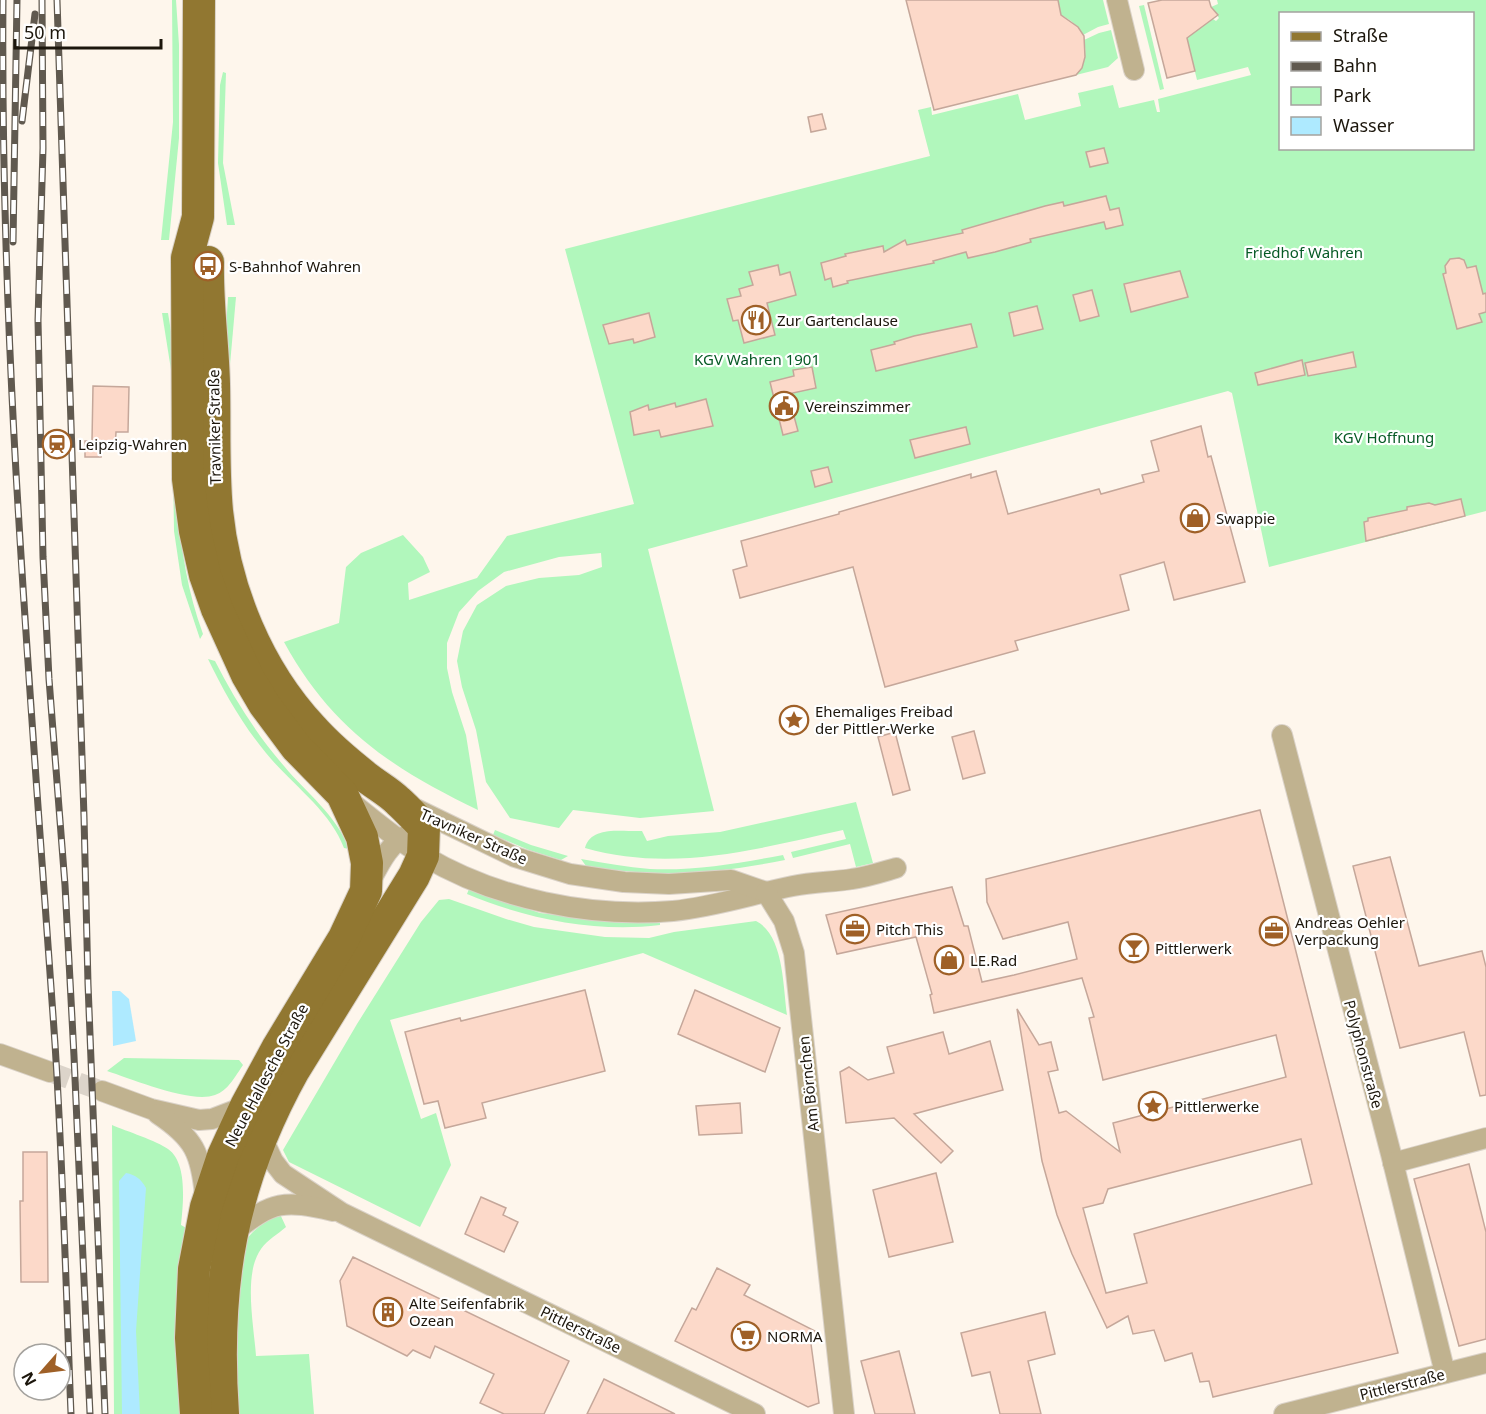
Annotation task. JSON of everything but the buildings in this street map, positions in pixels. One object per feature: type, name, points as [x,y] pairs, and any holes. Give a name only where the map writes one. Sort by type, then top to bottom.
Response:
[{"type":"main road","name":"Travniker Straße","points":[[199,0],[198,217],[187,258],[188,479],[195,531],[206,575],[229,639],[264,704],[296,747],[342,794]]},
{"type":"main road","name":"Travniker Straße","points":[[198,217],[209,254],[208,291],[214,384],[217,512],[222,548],[231,584],[245,623],[268,668],[290,702],[311,728],[336,753],[397,800],[425,838]]},
{"type":"main road","points":[[342,794],[362,837],[366,853],[366,891]]},
{"type":"main road","name":"Neue Hallesche Straße","points":[[223,1414],[221,1335],[223,1286],[231,1235],[249,1166],[261,1135],[294,1070],[414,876],[425,838]]},
{"type":"main road","name":"Neue Hallesche Straße","points":[[196,1414],[191,1338],[194,1269],[206,1207],[223,1156],[246,1106],[278,1047],[344,938],[366,891]]},
{"type":"street","points":[[1117,0],[1134,70]]},
{"type":"street","name":"Polyphonstraße","points":[[1282,735],[1445,1373]]},
{"type":"street","name":"Travniker Straße","points":[[342,794],[425,838],[515,857],[570,874],[624,882],[669,884],[731,880],[766,892]]},
{"type":"street","points":[[366,891],[382,859],[425,838]]},
{"type":"street","name":"Travniker Straße","points":[[425,838],[458,874],[503,891],[562,906],[630,912],[672,911],[702,907],[766,892]]},
{"type":"street","points":[[766,892],[796,885],[855,879],[896,868]]},
{"type":"street","name":"Am Börnchen","points":[[766,892],[784,921],[794,953],[844,1414]]},
{"type":"street","points":[[0,1054],[50,1072]]},
{"type":"street","points":[[102,1091],[151,1109],[206,1119],[246,1106]]},
{"type":"street","points":[[151,1109],[179,1128],[197,1153],[206,1207]]},
{"type":"street","name":"Pittlerstraße","points":[[261,1135],[273,1161],[283,1174],[342,1213],[755,1414]]},
{"type":"street","points":[[1393,1163],[1486,1138]]},
{"type":"street","name":"Pittlerstraße","points":[[231,1235],[255,1215],[272,1207],[286,1204],[303,1204],[342,1213]]},
{"type":"street","name":"Pittlerstraße","points":[[1284,1414],[1486,1363]]},
{"type":"green space","points":[[172,0],[176,0],[179,45],[179,138],[169,240],[161,240],[173,122]]},
{"type":"green space","points":[[1058,0],[1103,0],[1109,24],[1083,35],[1077,26],[1063,16],[1055,18]]},
{"type":"green space","points":[[1217,0],[1486,0],[1486,511],[1269,567],[1232,393],[1228,391],[648,549],[714,811],[640,818],[573,810],[559,828],[510,818],[486,782],[476,730],[462,687],[457,661],[463,631],[477,605],[506,586],[539,578],[579,575],[602,567],[601,553],[559,557],[504,572],[478,591],[459,612],[447,643],[447,668],[466,735],[478,810],[391,761],[343,722],[322,699],[284,642],[339,623],[346,567],[361,553],[403,535],[423,557],[430,572],[408,583],[409,600],[477,578],[507,536],[634,504],[565,249],[930,156],[918,110],[931,107],[932,115],[1018,94],[1025,120],[1081,106],[1078,93],[1113,85],[1119,108],[1154,100],[1157,112],[1160,112],[1158,99],[1251,75],[1248,67],[1197,80],[1183,23],[1203,26],[1213,19],[1216,21],[1219,18],[1211,7],[1218,4]]},
{"type":"green space","points":[[1144,5],[1164,89],[1160,90],[1139,6]]},
{"type":"green space","points":[[1111,30],[1118,58],[1108,67],[1076,75],[1085,59],[1084,40]]},
{"type":"green space","points":[[223,72],[226,73],[223,163],[235,225],[227,225],[218,163],[220,85]]},
{"type":"green space","points":[[228,297],[236,297],[229,376],[223,379]]},
{"type":"green space","points":[[162,313],[168,313],[176,362],[174,379],[172,376]]},
{"type":"green space","points":[[172,397],[176,487],[182,547],[194,605],[203,634],[200,639],[182,585],[174,531]]},
{"type":"green space","points":[[208,659],[215,661],[238,702],[274,754],[337,825],[349,849],[344,848],[338,834],[320,809],[257,742],[234,708]]},
{"type":"green space","points":[[856,802],[873,863],[856,867],[850,844],[793,858],[791,852],[846,839],[843,830],[715,856],[650,858],[618,855],[585,848],[594,836],[609,831],[642,831],[647,841],[668,836],[720,832]]},
{"type":"green space","points":[[495,830],[531,845],[568,856],[561,860],[529,850],[493,835]]},
{"type":"green space","points":[[783,855],[785,860],[734,869],[686,873],[613,870],[586,866],[581,859],[650,869],[684,869]]},
{"type":"green space","points":[[469,889],[540,913],[608,921],[660,922],[660,925],[611,927],[562,922],[513,911],[490,903],[467,894]]},
{"type":"green space","points":[[449,899],[534,927],[605,937],[649,938],[674,932],[756,921],[765,928],[777,950],[783,977],[787,1015],[643,953],[390,1020],[421,1119],[436,1113],[451,1165],[420,1227],[289,1162],[283,1150],[357,1024],[421,922],[439,900]]},
{"type":"green space","points":[[124,1058],[239,1060],[243,1065],[224,1090],[204,1097],[161,1089],[107,1071]]},
{"type":"green space","points":[[112,1125],[163,1146],[174,1155],[179,1164],[183,1184],[181,1225],[188,1229],[186,1414],[114,1414]]},
{"type":"green space","points":[[280,1214],[286,1227],[261,1249],[252,1272],[251,1301],[256,1356],[309,1354],[314,1414],[234,1414],[232,1334],[245,1241],[261,1225]]},
{"type":"water","points":[[112,991],[120,991],[129,999],[136,1041],[113,1046]]},
{"type":"water","points":[[126,1173],[138,1178],[146,1188],[136,1331],[140,1414],[122,1414],[119,1181]]},
{"type":"tunnel","points":[[50,1072],[102,1091]]},
{"type":"railway","points":[[3,0],[3,131],[12,392],[27,653],[58,1090],[71,1414]]},
{"type":"railway","points":[[13,242],[17,0]]},
{"type":"railway","points":[[42,0],[43,148],[38,320],[43,557],[49,679],[65,885],[90,1414]]},
{"type":"railway","points":[[57,0],[88,984],[105,1414]]},
{"type":"railway","points":[[22,121],[35,14]]},
{"type":"place","name":"S-Bahnhof Wahren","points":[[208,266]]},
{"type":"place","name":"Zur Gartenclause","points":[[756,320]]},
{"type":"place","name":"Vereinszimmer","points":[[784,406]]},
{"type":"place","name":"Leipzig-Wahren","points":[[57,444]]},
{"type":"place","name":"Swappie","points":[[1195,518]]},
{"type":"place","name":"Ehemaliges Freibad der Pittler-Werke","points":[[794,720]]},
{"type":"place","name":"Pitch This","points":[[855,929]]},
{"type":"place","name":"Andreas Oehler Verpackung","points":[[1274,931]]},
{"type":"place","name":"Pittlerwerk","points":[[1134,948]]},
{"type":"place","name":"LE.Rad","points":[[949,960]]},
{"type":"place","name":"Pittlerwerke","points":[[1153,1106]]},
{"type":"place","name":"Alte Seifenfabrik Ozean","points":[[388,1312]]},
{"type":"place","name":"NORMA","points":[[746,1336]]},
{"type":"park label","name":"Friedhof Wahren","points":[[1304,252]]},
{"type":"park label","name":"KGV Wahren 1901","points":[[757,359]]},
{"type":"park label","name":"KGV Hoffnung","points":[[1384,437]]}]
